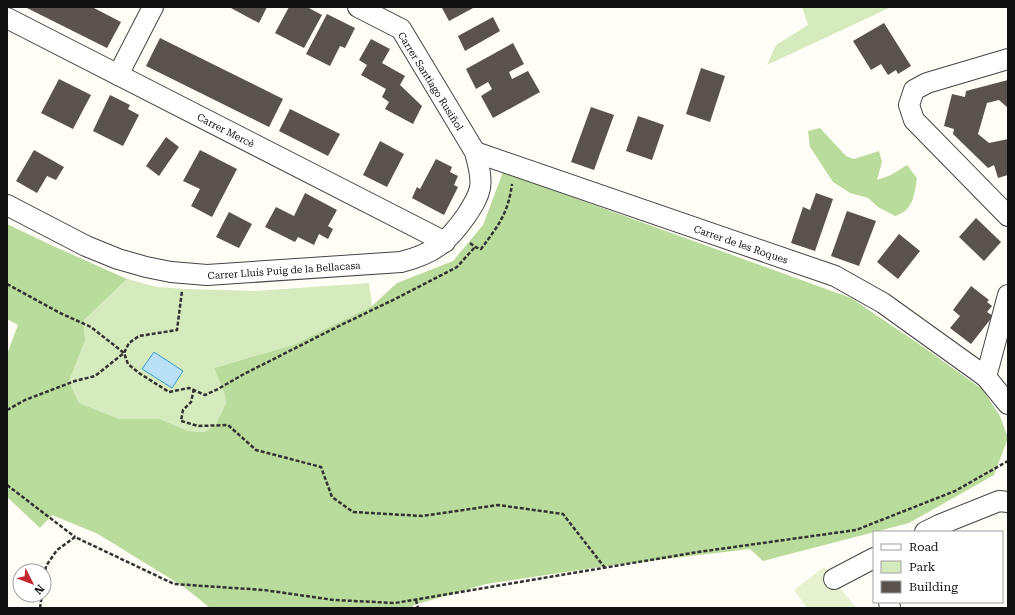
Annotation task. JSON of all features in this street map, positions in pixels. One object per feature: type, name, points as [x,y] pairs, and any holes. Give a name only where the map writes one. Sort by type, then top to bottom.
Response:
[{"type":"street","points":[[118,75],[153,7]]},
{"type":"street","name":"Carrer Santiago Rusiñol","points":[[358,7],[401,29],[475,152]]},
{"type":"street","points":[[387,7],[401,29]]},
{"type":"street","name":"Carrer Mercè","points":[[7,18],[118,75],[450,236]]},
{"type":"street","points":[[1008,59],[927,83],[914,90],[910,105],[914,120],[1008,216]]},
{"type":"street","name":"Carrer de les Roques","points":[[475,152],[835,276],[883,303],[986,377],[1008,404]]},
{"type":"street","name":"Carrer Lluís Puig de la Bellacasa","points":[[7,205],[86,246],[118,259],[146,267],[184,273],[207,275],[400,262],[431,252],[450,236],[475,202],[480,189],[481,174],[475,152]]},
{"type":"street","points":[[986,377],[1008,295]]},
{"type":"street","points":[[927,531],[999,501],[1008,502]]},
{"type":"street","points":[[834,579],[873,559]]},
{"type":"path","points":[[450,236],[481,249],[503,219],[511,197],[515,166]]},
{"type":"path","points":[[7,284],[60,313],[91,327],[124,353],[128,364],[139,373],[169,392],[189,388],[205,395],[457,267],[475,247]]},
{"type":"path","points":[[7,410],[32,397],[75,381],[95,376],[124,353],[129,343],[139,336],[178,330],[184,273]]},
{"type":"path","points":[[194,389],[191,402],[183,410],[181,421],[198,426],[228,425],[256,450],[321,467],[332,497],[353,512],[422,516],[498,505],[563,514],[605,568]]},
{"type":"path","points":[[7,484],[75,537],[174,584],[264,590],[341,600],[395,603],[698,552],[856,530],[955,492],[1008,461]]},
{"type":"path","points":[[48,563],[57,550],[75,537]]},
{"type":"path","points":[[416,600],[418,608]]},
{"type":"green space","points":[[802,7],[891,7],[767,65],[776,45],[808,25]]},
{"type":"green space","points":[[820,128],[846,156],[854,159],[879,151],[882,162],[877,180],[891,175],[907,165],[917,178],[910,206],[895,216],[878,207],[868,198],[850,193],[833,182],[810,147],[808,131]]},
{"type":"green space","points":[[503,172],[851,298],[982,389],[1000,416],[1008,438],[994,475],[909,523],[873,531],[873,532],[763,561],[750,549],[606,566],[486,584],[414,605],[411,608],[210,608],[184,587],[98,534],[52,515],[40,528],[7,497],[7,354],[18,325],[7,319],[7,224],[127,279],[84,320],[85,341],[69,381],[79,403],[119,419],[160,419],[188,431],[204,432],[215,426],[226,403],[225,395],[214,368],[293,345],[372,306],[397,283],[453,261],[483,225]]},
{"type":"green space","points":[[127,279],[157,287],[255,291],[369,283],[372,306],[293,345],[214,368],[225,395],[226,403],[215,426],[204,432],[188,431],[160,419],[119,419],[79,403],[69,381],[85,341],[84,320]]},
{"type":"green space","points":[[824,567],[856,608],[807,608],[794,590]]},
{"type":"water","points":[[154,352],[183,371],[172,388],[142,369]]},
{"type":"building","points":[[25,7],[92,7],[121,22],[107,48]]},
{"type":"building","points":[[229,7],[267,7],[259,23]]},
{"type":"building","points":[[289,7],[307,7],[322,15],[304,48],[275,33]]},
{"type":"building","points":[[475,7],[449,21],[442,8]]},
{"type":"building","points":[[327,14],[355,28],[345,48],[340,46],[330,66],[306,54]]},
{"type":"building","points":[[493,17],[500,31],[465,51],[458,36]]},
{"type":"building","points":[[884,23],[911,66],[898,74],[896,70],[888,75],[881,64],[871,70],[853,41]]},
{"type":"building","points":[[160,38],[283,99],[269,127],[146,66]]},
{"type":"building","points":[[371,39],[390,49],[382,63],[405,76],[400,85],[422,106],[413,124],[385,109],[389,102],[382,97],[386,89],[361,75],[367,65],[359,60]]},
{"type":"building","points":[[513,43],[524,64],[509,72],[512,79],[528,71],[540,92],[493,118],[481,96],[492,89],[488,82],[476,89],[466,69]]},
{"type":"building","points":[[701,68],[725,76],[710,122],[686,114]]},
{"type":"building","points":[[59,79],[91,95],[73,129],[41,113]]},
{"type":"building","points":[[1008,80],[1008,108],[999,100],[987,103],[978,134],[989,143],[1008,139],[1008,175],[998,178],[994,165],[988,168],[953,134],[954,129],[944,126],[952,94],[965,97],[966,91]]},
{"type":"building","points":[[110,95],[130,105],[128,109],[139,115],[123,146],[93,131]]},
{"type":"building","points":[[591,107],[614,115],[594,170],[571,162]]},
{"type":"building","points":[[290,109],[340,134],[328,156],[279,131]]},
{"type":"building","points":[[638,116],[664,125],[652,160],[626,151]]},
{"type":"building","points":[[166,137],[179,147],[159,176],[146,166]]},
{"type":"building","points":[[380,141],[404,154],[387,187],[363,175]]},
{"type":"building","points":[[34,150],[64,167],[56,180],[47,176],[37,193],[16,181]]},
{"type":"building","points":[[200,150],[237,169],[212,217],[191,206],[200,189],[183,181]]},
{"type":"building","points":[[436,159],[452,167],[450,172],[458,176],[454,185],[458,187],[444,215],[412,198],[417,187],[420,189]]},
{"type":"building","points":[[305,193],[337,210],[328,226],[333,229],[328,239],[319,234],[314,245],[298,237],[295,242],[265,227],[276,207],[294,216]]},
{"type":"building","points":[[816,193],[833,199],[815,251],[791,243],[803,207],[810,210]]},
{"type":"building","points":[[847,211],[876,221],[859,266],[831,256]]},
{"type":"building","points":[[229,212],[252,224],[239,248],[216,237]]},
{"type":"building","points":[[976,218],[1001,242],[984,261],[959,237]]},
{"type":"building","points":[[899,234],[920,251],[898,279],[877,262]]},
{"type":"building","points":[[971,286],[989,300],[987,302],[992,306],[987,312],[993,316],[971,344],[950,328],[960,316],[953,310]]}]
